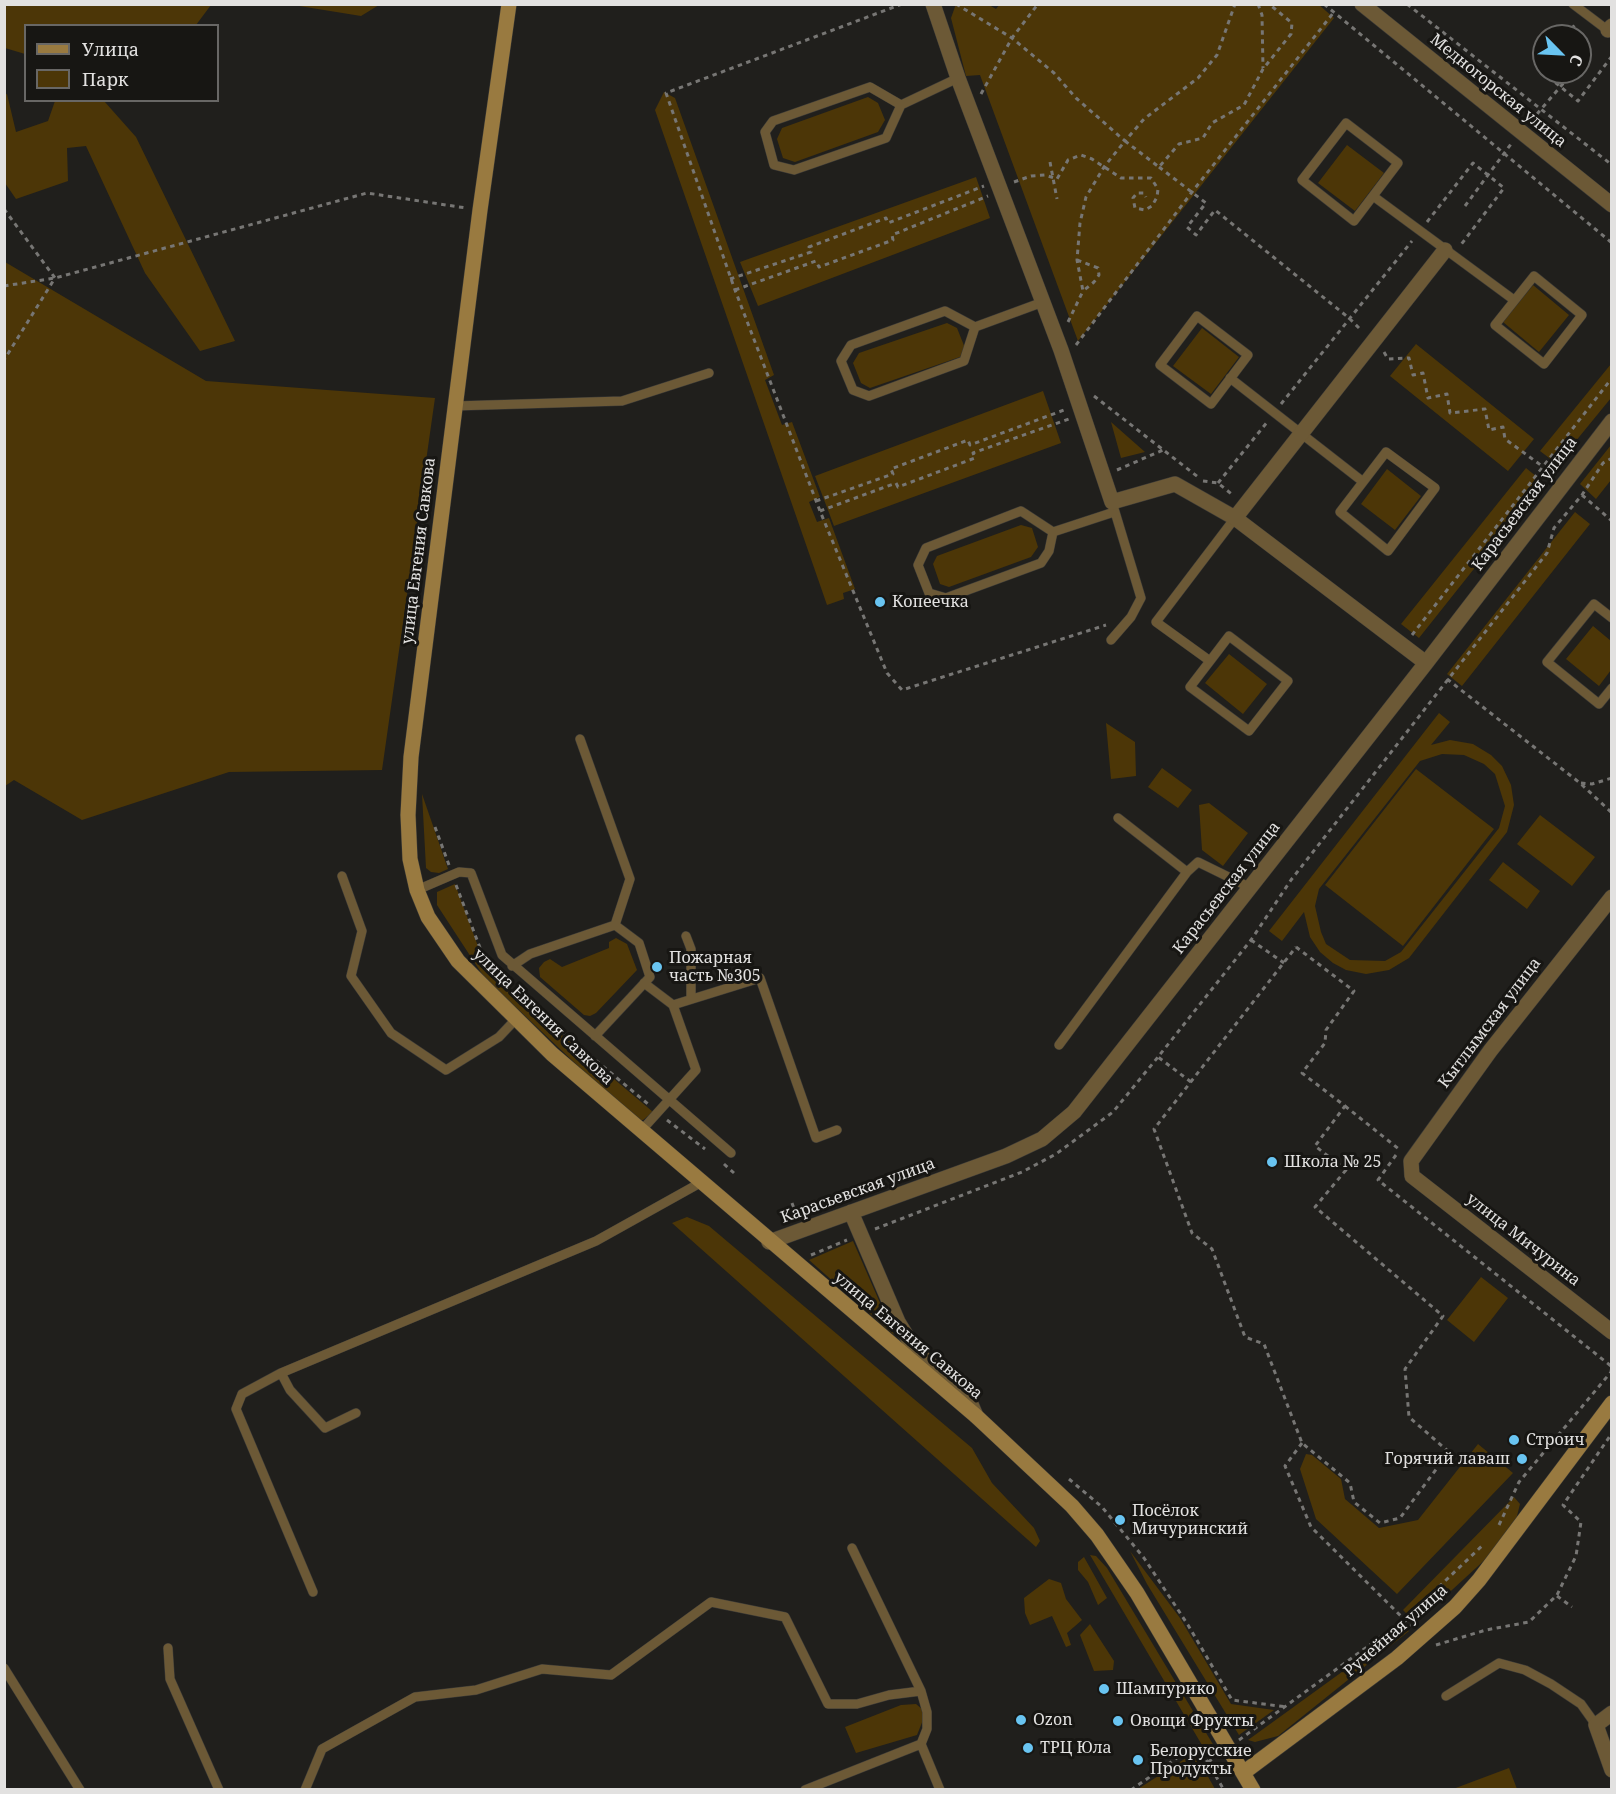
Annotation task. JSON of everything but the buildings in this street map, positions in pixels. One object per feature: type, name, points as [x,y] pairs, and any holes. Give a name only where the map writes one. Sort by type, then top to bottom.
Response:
[{"type":"main road","name":"улица Евгения Савкова","points":[[509,4],[454,406],[411,757],[409,848],[417,890],[428,917],[458,961],[516,1019],[640,1132],[976,1416],[1072,1506],[1096,1535],[1137,1593],[1230,1747],[1253,1790]]},
{"type":"main road","name":"Ручейная улица","points":[[1244,1773],[1273,1754],[1421,1637],[1455,1607],[1479,1580],[1611,1403]]},
{"type":"street","points":[[933,4],[958,78],[1043,302],[1066,350],[1113,507],[1175,484],[1235,518],[1426,663]]},
{"type":"street","name":"Медногорская улица","points":[[1362,4],[1611,205]]},
{"type":"street","points":[[1235,518],[1445,250]]},
{"type":"street","name":"Карасьевская улица","points":[[769,1242],[968,1171],[1042,1139],[1074,1112],[1426,663],[1611,421]]},
{"type":"street","name":"Кытлымская улица","points":[[1412,1176],[1411,1161],[1417,1152],[1490,1051],[1611,897]]},
{"type":"street","name":"улица Мичурина","points":[[1412,1176],[1611,1332]]},
{"type":"street","points":[[851,1212],[898,1322],[916,1351],[970,1401],[976,1416]]},
{"type":"street","points":[[1611,1713],[1596,1725],[1611,1770]]},
{"type":"lane","points":[[1573,4],[1610,30]]},
{"type":"lane","points":[[901,105],[870,87],[773,121],[765,132],[774,165],[794,170],[886,138],[901,105],[958,78]]},
{"type":"lane","points":[[1346,123],[1398,163],[1373,196],[1354,220],[1302,180],[1346,123]]},
{"type":"lane","points":[[1373,196],[1514,300]]},
{"type":"lane","points":[[1534,276],[1582,315],[1544,364],[1495,325],[1514,300],[1534,276]]},
{"type":"lane","points":[[975,327],[964,361],[870,396],[853,390],[841,361],[851,345],[945,311],[975,327],[1043,302]]},
{"type":"lane","points":[[1197,316],[1248,355],[1230,378],[1211,404],[1160,365],[1197,316]]},
{"type":"lane","points":[[454,406],[622,401],[710,373]]},
{"type":"lane","points":[[1230,378],[1362,481]]},
{"type":"lane","points":[[1386,452],[1435,488],[1388,550],[1340,512],[1362,481],[1386,452]]},
{"type":"lane","points":[[1053,532],[1113,507],[1141,598],[1131,617],[1111,640]]},
{"type":"lane","points":[[1021,511],[1053,532],[1049,551],[1041,563],[946,598],[929,593],[918,565],[926,548],[1021,511]]},
{"type":"lane","points":[[1210,661],[1156,622],[1235,518]]},
{"type":"lane","points":[[1611,618],[1594,604],[1547,662],[1599,704],[1611,688]]},
{"type":"lane","points":[[1229,636],[1288,681],[1249,731],[1190,687],[1210,661],[1229,636]]},
{"type":"lane","points":[[580,740],[630,879],[615,926]]},
{"type":"lane","points":[[1118,818],[1187,872]]},
{"type":"lane","points":[[1059,1045],[1187,872],[1198,862],[1251,888]]},
{"type":"lane","points":[[417,890],[459,872],[471,873],[502,955],[512,966],[732,1153]]},
{"type":"lane","points":[[342,876],[362,931],[351,976],[391,1033],[446,1070],[499,1037],[516,1019]]},
{"type":"lane","points":[[512,966],[530,954],[615,926]]},
{"type":"lane","points":[[595,1036],[650,977],[639,943],[615,926]]},
{"type":"lane","points":[[686,936],[692,949],[690,999]]},
{"type":"lane","points":[[673,1005],[760,978],[816,1138],[837,1130]]},
{"type":"lane","points":[[640,1132],[696,1070],[673,1005],[644,983]]},
{"type":"lane","points":[[313,1592],[236,1409],[242,1395],[280,1373],[596,1241],[700,1183]]},
{"type":"lane","points":[[280,1373],[290,1390],[325,1428],[356,1413]]},
{"type":"lane","points":[[852,1548],[921,1691],[927,1712],[927,1729],[921,1744],[940,1790]]},
{"type":"lane","points":[[305,1790],[322,1749],[415,1697],[476,1690],[542,1669],[611,1675],[711,1602],[785,1617],[828,1704],[857,1704],[889,1695],[921,1691]]},
{"type":"lane","points":[[168,1648],[170,1679],[219,1790]]},
{"type":"lane","points":[[1446,1696],[1499,1663],[1525,1670],[1551,1684],[1581,1704],[1596,1725]]},
{"type":"lane","points":[[4,1668],[80,1790]]},
{"type":"lane","points":[[805,1790],[921,1744]]},
{"type":"path","points":[[902,4],[666,93],[730,279],[816,501],[887,673],[902,690],[1131,617]]},
{"type":"path","points":[[956,4],[1012,38],[1125,141],[1206,203],[1187,227],[1196,235],[1215,210]]},
{"type":"path","points":[[978,101],[1012,38],[1038,4]]},
{"type":"path","points":[[1066,350],[1071,312],[1081,300],[1083,291],[1077,260],[1080,224],[1086,197],[1104,167],[1144,120],[1198,78],[1217,55],[1235,4]]},
{"type":"path","points":[[1258,4],[1262,15],[1263,69]]},
{"type":"path","points":[[1159,167],[1179,144],[1203,138],[1212,123],[1244,105],[1263,69],[1291,34],[1292,23],[1269,4]]},
{"type":"path","points":[[1324,4],[1611,243]]},
{"type":"path","points":[[1407,4],[1611,165]]},
{"type":"path","points":[[1066,350],[1334,12]]},
{"type":"path","points":[[1592,81],[1611,56]]},
{"type":"path","points":[[1558,84],[1578,100],[1590,84]]},
{"type":"path","points":[[730,279],[811,252],[809,247],[886,218],[888,223],[1031,176],[1045,175],[1057,180],[1068,160],[1081,155],[1121,178],[1151,178],[1158,189],[1152,206],[1138,210],[1132,204],[1137,193],[1144,193],[1146,197]]},
{"type":"path","points":[[1050,162],[1057,199]]},
{"type":"path","points":[[1084,407],[1088,391],[1202,481],[1218,483],[1473,163],[1504,188]]},
{"type":"path","points":[[735,290],[816,261],[819,267],[893,240],[892,235],[1000,185]]},
{"type":"path","points":[[4,286],[55,278],[367,193],[480,210]]},
{"type":"path","points":[[4,209],[55,278]]},
{"type":"path","points":[[1077,260],[1098,268],[1099,275],[1083,291]]},
{"type":"path","points":[[4,360],[55,278]]},
{"type":"path","points":[[1411,637],[1611,378]]},
{"type":"path","points":[[816,501],[893,474],[891,469],[968,440],[970,445],[1084,407]]},
{"type":"path","points":[[820,511],[896,483],[898,487],[975,458],[973,453],[1084,407]]},
{"type":"path","points":[[1113,472],[1163,450]]},
{"type":"path","points":[[1191,1082],[1158,1057],[1251,940],[1291,880],[1547,553],[1554,528],[1582,495],[1603,463],[1611,458]]},
{"type":"path","points":[[1582,495],[1611,520]]},
{"type":"path","points":[[1447,679],[1580,783],[1611,813]]},
{"type":"path","points":[[1580,783],[1592,784],[1611,778]]},
{"type":"path","points":[[1251,940],[1284,963]]},
{"type":"path","points":[[1296,948],[1354,991],[1326,1030],[1325,1043],[1302,1073],[1345,1106],[1315,1146],[1346,1170],[1315,1207],[1443,1316],[1405,1369],[1409,1417],[1449,1452],[1400,1518],[1380,1523],[1354,1502],[1350,1483],[1302,1443],[1264,1344],[1245,1337],[1212,1250],[1192,1233],[1154,1129],[1284,963],[1296,948]]},
{"type":"path","points":[[1495,1534],[1519,1482],[1611,1372],[1611,1365]]},
{"type":"path","points":[[1302,1443],[1285,1466],[1311,1527],[1431,1647],[1486,1630],[1529,1622],[1557,1595],[1576,1556],[1581,1522],[1563,1505],[1611,1433]]},
{"type":"path","points":[[1209,1762],[1404,1620],[1487,1542]]},
{"type":"path","points":[[1557,1595],[1572,1607]]},
{"type":"path","points":[[1131,1790],[1197,1744],[1224,1790]]},
{"type":"green space","points":[[5,4],[211,5],[197,24],[24,24],[24,54],[5,48]]},
{"type":"green space","points":[[956,4],[989,5],[996,9],[1000,4],[1318,4],[1334,18],[1078,341],[980,75],[966,76],[951,18]]},
{"type":"green space","points":[[293,5],[379,5],[361,16]]},
{"type":"green space","points":[[664,92],[675,98],[774,375],[765,380],[782,425],[792,422],[820,497],[809,502],[817,522],[829,518],[855,589],[843,593],[844,599],[827,605],[655,110]]},
{"type":"green space","points":[[7,94],[16,132],[48,121],[55,102],[105,102],[136,137],[235,341],[200,351],[145,273],[86,146],[67,148],[68,181],[16,199],[5,183],[4,95]]},
{"type":"green space","points":[[868,97],[878,103],[885,120],[878,132],[795,162],[783,158],[777,139],[782,128]]},
{"type":"green space","points":[[1347,145],[1384,173],[1355,211],[1318,183]]},
{"type":"green space","points":[[976,177],[990,218],[758,306],[740,262]]},
{"type":"green space","points":[[5,262],[206,381],[435,398],[382,770],[229,772],[82,820],[14,780],[5,786]]},
{"type":"green space","points":[[1533,285],[1569,315],[1539,352],[1503,322]]},
{"type":"green space","points":[[947,323],[957,328],[965,348],[960,357],[870,388],[861,383],[853,363],[859,353]]},
{"type":"green space","points":[[1202,328],[1239,357],[1211,394],[1173,366]]},
{"type":"green space","points":[[1416,344],[1534,439],[1508,471],[1390,376]]},
{"type":"green space","points":[[1611,364],[1611,398],[1557,464],[1540,451]]},
{"type":"green space","points":[[1043,391],[1061,443],[834,526],[815,476]]},
{"type":"green space","points":[[1111,422],[1145,452],[1121,458]]},
{"type":"green space","points":[[1611,445],[1611,480],[1596,499],[1580,484]]},
{"type":"green space","points":[[1526,468],[1543,482],[1419,638],[1401,624]]},
{"type":"green space","points":[[1387,469],[1421,496],[1395,530],[1361,504]]},
{"type":"green space","points":[[1575,512],[1590,524],[1462,686],[1447,674]]},
{"type":"green space","points":[[1021,525],[1032,528],[1038,547],[1031,557],[949,587],[940,584],[933,564],[937,556]]},
{"type":"green space","points":[[1593,626],[1611,641],[1611,670],[1599,686],[1566,659]]},
{"type":"green space","points":[[1229,654],[1267,684],[1243,714],[1205,683]]},
{"type":"green space","points":[[1439,713],[1450,722],[1431,745],[1450,740],[1473,744],[1491,755],[1502,766],[1511,785],[1514,805],[1507,832],[1409,958],[1389,970],[1366,974],[1346,970],[1320,952],[1310,937],[1304,912],[1282,941],[1269,931]],"holes":[[[1442,754],[1464,755],[1484,764],[1495,774],[1505,806],[1499,828],[1401,952],[1385,961],[1350,960],[1326,944],[1315,906],[1319,889],[1420,761]]]},
{"type":"green space","points":[[1106,723],[1135,742],[1136,776],[1111,779]]},
{"type":"green space","points":[[1162,768],[1192,790],[1178,808],[1148,787]]},
{"type":"green space","points":[[1416,769],[1494,829],[1403,946],[1325,885]]},
{"type":"green space","points":[[422,794],[448,869],[439,873],[431,872],[426,868]]},
{"type":"green space","points":[[1209,803],[1248,833],[1223,866],[1202,850],[1199,805]]},
{"type":"green space","points":[[1540,815],[1595,857],[1572,886],[1517,844]]},
{"type":"green space","points":[[1503,862],[1540,891],[1527,909],[1489,880]]},
{"type":"green space","points":[[455,884],[486,968],[491,975],[653,1112],[643,1120],[635,1120],[484,977],[437,905],[437,892]]},
{"type":"green space","points":[[616,938],[627,944],[637,970],[596,1013],[590,1016],[584,1015],[540,977],[539,968],[544,962],[550,959],[562,967],[609,948],[609,942]]},
{"type":"green space","points":[[687,1217],[709,1226],[972,1448],[992,1483],[1034,1528],[1040,1541],[1036,1547],[672,1223]]},
{"type":"green space","points":[[853,1241],[894,1335],[809,1260]]},
{"type":"green space","points":[[1481,1277],[1508,1298],[1474,1342],[1447,1320]]},
{"type":"green space","points":[[1478,1444],[1513,1473],[1397,1594],[1316,1519],[1300,1469],[1306,1454],[1312,1455],[1341,1479],[1345,1499],[1379,1528],[1418,1520]]},
{"type":"green space","points":[[1514,1497],[1520,1504],[1516,1520],[1489,1556],[1416,1623],[1403,1610]]},
{"type":"green space","points":[[1130,1551],[1180,1618],[1231,1704],[1274,1710],[1239,1735],[1147,1584]]},
{"type":"green space","points":[[1090,1555],[1096,1556],[1107,1568],[1217,1751],[1209,1757]]},
{"type":"green space","points":[[1084,1557],[1107,1598],[1098,1605],[1088,1582],[1078,1570],[1078,1562]]},
{"type":"green space","points":[[1049,1579],[1061,1583],[1066,1599],[1082,1620],[1067,1633],[1071,1645],[1066,1647],[1052,1616],[1030,1625],[1025,1613],[1024,1598]]},
{"type":"green space","points":[[1090,1624],[1114,1661],[1113,1670],[1094,1671],[1080,1635]]},
{"type":"green space","points":[[1404,1627],[1409,1631],[1278,1736],[1255,1742],[1248,1740]]},
{"type":"green space","points":[[916,1704],[922,1709],[923,1720],[917,1735],[856,1753],[845,1727],[901,1705]]},
{"type":"green space","points":[[1194,1752],[1215,1789],[1138,1789],[1183,1760]]},
{"type":"green space","points":[[1509,1768],[1517,1789],[1453,1789]]},
{"type":"place","name":"Копеечка","points":[[880,602]]},
{"type":"place","name":"Пожарная часть №305","points":[[657,967]]},
{"type":"place","name":"Школа № 25","points":[[1272,1162]]},
{"type":"place","name":"Строич","points":[[1514,1440]]},
{"type":"place","name":"Горячий лаваш","points":[[1522,1459]]},
{"type":"place","name":"Посёлок Мичуринский","points":[[1120,1520]]},
{"type":"place","name":"Шампурико","points":[[1104,1689]]},
{"type":"place","name":"Ozon","points":[[1021,1720]]},
{"type":"place","name":"Овощи Фрукты","points":[[1118,1721]]},
{"type":"place","name":"ТРЦ Юла","points":[[1028,1748]]},
{"type":"place","name":"Белорусские Продукты","points":[[1138,1760]]}]
